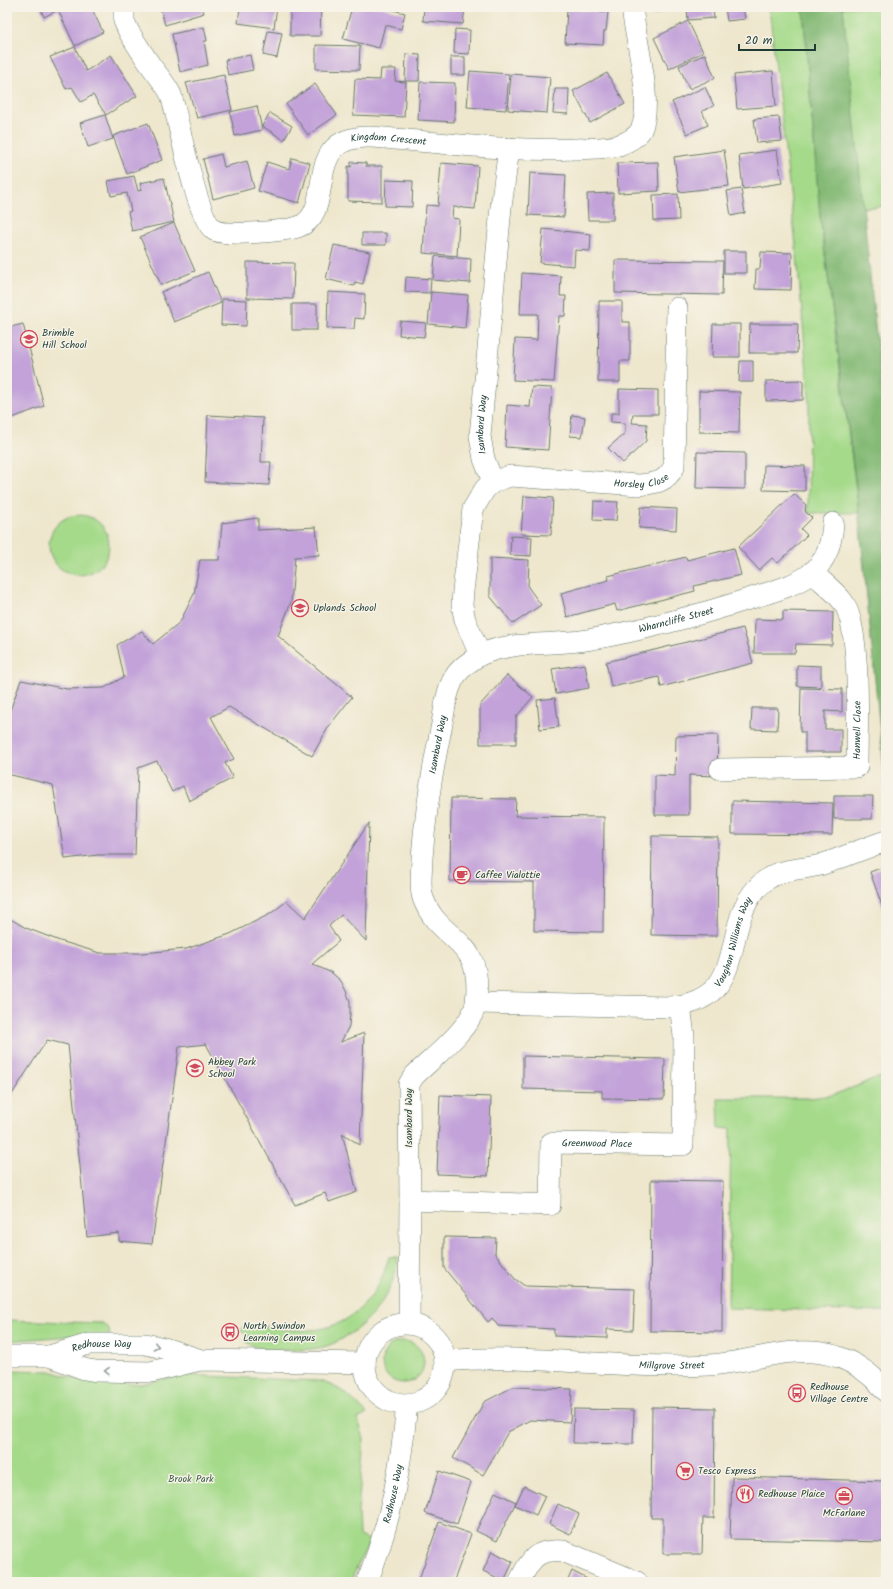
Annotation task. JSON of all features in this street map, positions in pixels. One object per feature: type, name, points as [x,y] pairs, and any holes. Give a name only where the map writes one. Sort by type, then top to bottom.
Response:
[{"type":"street","name":"Kingdom Crescent","points":[[124,7],[124,21],[129,32],[170,94],[198,198],[206,220],[210,227],[221,233],[256,232],[296,227],[306,223],[312,215],[316,205],[326,161],[340,143],[351,138],[371,137],[554,150],[606,147],[628,142],[638,134],[643,122],[646,106],[632,7]]},
{"type":"street","name":"Isambard Way","points":[[493,482],[484,459],[480,436],[501,207],[509,148]]},
{"type":"street","name":"Horsley Close","points":[[493,482],[510,476],[639,485],[656,483],[668,477],[674,467],[677,308]]},
{"type":"street","points":[[480,655],[465,620],[462,605],[463,590],[473,509],[485,489],[493,482]]},
{"type":"street","name":"Wharncliffe Street","points":[[480,655],[492,649],[504,647],[588,640],[706,612],[774,591],[803,579],[819,565],[830,546],[833,523]]},
{"type":"street","name":"Hanwell Close","points":[[720,769],[857,767],[856,655],[853,629],[844,603],[812,572]]},
{"type":"street","name":"Isambard Way","points":[[409,1324],[409,1084],[414,1076],[466,1025],[474,1012],[476,1003],[475,969],[471,955],[428,909],[423,897],[421,886],[424,828],[430,781],[446,701],[452,681],[464,666],[480,655]]},
{"type":"street","name":"Vaughan Williams Way","points":[[476,1003],[680,1006],[703,997],[720,982],[731,960],[737,923],[751,896],[765,880],[783,871],[822,864],[886,841]]},
{"type":"street","name":"Greenwood Place","points":[[410,1200],[550,1205],[550,1143],[683,1145],[684,1036],[680,1006]]},
{"type":"street","points":[[409,1324],[422,1328],[434,1336],[442,1349],[445,1361],[442,1379],[434,1391],[422,1400],[407,1404],[392,1402],[376,1391],[368,1380],[365,1363],[367,1350],[377,1335],[392,1326],[409,1324]]},
{"type":"street","name":"Redhouse Way","points":[[7,1356],[49,1356],[89,1344],[144,1344],[200,1360],[365,1363]]},
{"type":"street","name":"Millgrove Street","points":[[445,1361],[498,1358],[661,1365],[708,1365],[745,1360],[777,1352],[806,1351],[839,1357],[859,1366],[886,1391]]},
{"type":"street","name":"Redhouse Way","points":[[49,1356],[84,1369],[96,1371],[154,1372],[200,1360]]},
{"type":"street","name":"Redhouse Way","points":[[367,1582],[379,1552],[392,1505],[402,1455],[407,1404]]},
{"type":"street","points":[[519,1582],[532,1559],[540,1553],[552,1550],[563,1551],[637,1582]]},
{"type":"green space","points":[[769,7],[803,7],[820,216],[859,513],[808,513],[809,396],[797,255]]},
{"type":"green space","points":[[803,7],[843,7],[886,434],[886,792],[856,486],[820,216]]},
{"type":"green space","points":[[843,7],[886,7],[886,206],[862,208]]},
{"type":"green space","points":[[79,515],[96,520],[104,528],[109,545],[104,562],[96,570],[79,575],[62,570],[54,562],[49,545],[54,528],[62,520]]},
{"type":"green space","points":[[886,1075],[886,1312],[728,1308],[731,1129],[719,1128],[718,1098],[810,1098],[833,1095]]},
{"type":"green space","points":[[389,1257],[398,1257],[396,1271],[385,1297],[367,1320],[344,1338],[327,1346],[304,1350],[265,1350],[246,1342],[249,1336],[241,1331],[245,1325],[294,1330],[310,1330],[325,1328],[339,1323],[351,1316],[371,1297],[378,1285]]},
{"type":"green space","points":[[7,1320],[102,1323],[109,1329],[110,1336],[71,1336],[7,1341]]},
{"type":"green space","points":[[403,1341],[411,1343],[420,1351],[424,1362],[422,1370],[414,1379],[403,1383],[395,1381],[386,1373],[382,1362],[384,1354],[392,1345]]},
{"type":"green space","name":"Brook Park","points":[[7,1370],[50,1371],[77,1379],[107,1383],[141,1384],[183,1375],[318,1381],[339,1389],[351,1398],[367,1414],[358,1419],[364,1439],[358,1511],[359,1536],[370,1540],[350,1582],[7,1582]]},
{"type":"building","points":[[40,7],[59,7],[60,10],[66,7],[91,7],[103,32],[75,46],[58,10],[44,17]]},
{"type":"building","points":[[160,7],[202,7],[204,13],[165,25]]},
{"type":"building","points":[[240,7],[277,7],[274,28],[238,23]]},
{"type":"building","points":[[290,7],[321,7],[320,36],[290,36]]},
{"type":"building","points":[[352,7],[381,7],[405,13],[401,29],[385,25],[379,48],[343,39]]},
{"type":"building","points":[[424,7],[465,7],[463,24],[423,21]]},
{"type":"building","points":[[654,7],[679,7],[679,11],[654,12]]},
{"type":"building","points":[[687,7],[713,7],[714,18],[688,20]]},
{"type":"building","points":[[725,7],[743,7],[745,19],[727,21]]},
{"type":"building","points":[[567,9],[608,12],[603,45],[565,43]]},
{"type":"building","points":[[688,21],[703,52],[669,69],[654,38]]},
{"type":"building","points":[[204,27],[207,41],[204,41],[208,65],[180,72],[172,34]]},
{"type":"building","points":[[455,29],[470,30],[469,54],[454,53]]},
{"type":"building","points":[[268,31],[282,33],[277,58],[263,55]]},
{"type":"building","points":[[316,45],[360,46],[359,70],[316,69]]},
{"type":"building","points":[[75,47],[86,71],[111,55],[137,96],[106,115],[93,95],[81,102],[72,87],[66,89],[50,57]]},
{"type":"building","points":[[406,54],[420,55],[419,81],[405,81]]},
{"type":"building","points":[[705,54],[715,78],[689,89],[679,66]]},
{"type":"building","points":[[250,55],[253,70],[228,75],[225,60]]},
{"type":"building","points":[[451,57],[465,57],[465,75],[451,75]]},
{"type":"building","points":[[381,69],[396,69],[395,81],[406,82],[404,117],[353,115],[355,79],[380,80]]},
{"type":"building","points":[[470,71],[509,74],[506,110],[467,107]]},
{"type":"building","points":[[773,71],[776,106],[737,109],[734,75]]},
{"type":"building","points":[[607,73],[625,104],[590,123],[573,91]]},
{"type":"building","points":[[511,74],[550,77],[547,113],[508,110]]},
{"type":"building","points":[[224,75],[232,110],[197,118],[186,83]]},
{"type":"building","points":[[420,82],[455,83],[454,122],[418,120]]},
{"type":"building","points":[[315,84],[337,115],[308,135],[286,104]]},
{"type":"building","points":[[705,87],[714,106],[702,111],[708,125],[687,134],[672,102]]},
{"type":"building","points":[[555,89],[569,89],[568,114],[553,113]]},
{"type":"building","points":[[257,106],[262,130],[235,136],[230,112]]},
{"type":"building","points":[[270,113],[292,126],[284,140],[262,126]]},
{"type":"building","points":[[105,115],[113,139],[88,147],[80,123]]},
{"type":"building","points":[[779,117],[782,141],[757,143],[754,119]]},
{"type":"building","points":[[148,123],[162,160],[127,174],[113,136]]},
{"type":"building","points":[[724,150],[729,186],[679,192],[674,157]]},
{"type":"building","points":[[777,150],[782,183],[743,189],[739,155]]},
{"type":"building","points":[[221,154],[224,167],[247,161],[254,188],[213,199],[203,159]]},
{"type":"building","points":[[292,158],[310,163],[299,203],[258,191],[267,162],[289,169]]},
{"type":"building","points":[[351,162],[366,163],[366,166],[382,166],[382,202],[348,201],[348,166],[351,167]]},
{"type":"building","points":[[658,162],[659,191],[618,193],[617,163]]},
{"type":"building","points":[[441,163],[478,166],[475,209],[453,207],[452,218],[459,219],[457,256],[423,253],[426,205],[438,206]]},
{"type":"building","points":[[530,173],[566,175],[564,217],[528,215]]},
{"type":"building","points":[[134,176],[138,191],[142,190],[140,183],[164,178],[174,222],[132,231],[128,212],[131,211],[127,193],[111,196],[108,181]]},
{"type":"building","points":[[386,180],[413,181],[412,207],[385,206]]},
{"type":"building","points":[[741,189],[745,213],[731,216],[727,191]]},
{"type":"building","points":[[613,193],[613,220],[588,220],[587,194]]},
{"type":"building","points":[[678,194],[679,220],[654,221],[653,195]]},
{"type":"building","points":[[174,223],[195,271],[161,285],[140,237]]},
{"type":"building","points":[[543,229],[591,234],[590,251],[575,250],[574,266],[540,263]]},
{"type":"building","points":[[362,233],[386,233],[386,245],[362,245]]},
{"type":"building","points":[[334,245],[370,252],[363,284],[355,282],[354,286],[326,279]]},
{"type":"building","points":[[724,251],[746,251],[746,273],[724,273]]},
{"type":"building","points":[[761,252],[792,253],[791,290],[755,289],[756,269],[760,269]]},
{"type":"building","points":[[435,256],[471,259],[470,283],[433,280]]},
{"type":"building","points":[[615,260],[723,261],[722,295],[615,293]]},
{"type":"building","points":[[247,262],[294,263],[293,299],[247,298]]},
{"type":"building","points":[[208,272],[221,303],[174,322],[161,292]]},
{"type":"building","points":[[522,273],[561,276],[560,296],[566,296],[565,316],[559,316],[554,382],[513,380],[515,339],[537,340],[538,314],[520,314]]},
{"type":"building","points":[[406,277],[431,279],[430,293],[405,292]]},
{"type":"building","points":[[328,292],[365,294],[364,319],[355,318],[354,329],[327,328]]},
{"type":"building","points":[[431,292],[468,295],[465,328],[428,324]]},
{"type":"building","points":[[222,299],[247,300],[246,326],[221,325]]},
{"type":"building","points":[[599,301],[622,301],[622,322],[630,322],[630,361],[620,361],[620,382],[598,382]]},
{"type":"building","points":[[292,304],[317,304],[317,330],[292,330]]},
{"type":"building","points":[[400,321],[426,323],[424,337],[399,335]]},
{"type":"building","points":[[23,324],[44,406],[7,420],[7,328]]},
{"type":"building","points":[[713,324],[740,324],[740,357],[712,357]]},
{"type":"building","points":[[750,324],[798,324],[797,353],[749,353]]},
{"type":"building","points":[[740,361],[753,361],[753,382],[739,382]]},
{"type":"building","points":[[803,380],[803,400],[766,401],[766,381]]},
{"type":"building","points":[[532,387],[552,388],[548,450],[505,447],[507,405],[530,407]]},
{"type":"building","points":[[619,389],[658,390],[658,414],[633,414],[632,423],[647,424],[646,441],[623,463],[608,448],[625,433],[625,423],[611,422],[611,413],[619,413]]},
{"type":"building","points":[[699,391],[740,392],[739,433],[699,432]]},
{"type":"building","points":[[208,415],[263,418],[261,462],[271,462],[269,485],[205,482]]},
{"type":"building","points":[[572,415],[585,417],[582,437],[570,436]]},
{"type":"building","points":[[697,452],[745,453],[745,489],[696,488]]},
{"type":"building","points":[[764,465],[805,466],[805,491],[763,490]]},
{"type":"building","points":[[794,494],[806,505],[805,511],[812,518],[801,529],[807,535],[778,563],[772,558],[759,570],[738,547]]},
{"type":"building","points":[[524,496],[553,498],[551,535],[521,534]]},
{"type":"building","points":[[594,501],[618,502],[616,521],[593,520]]},
{"type":"building","points":[[641,507],[677,509],[676,530],[639,528]]},
{"type":"building","points":[[258,518],[258,530],[316,527],[319,555],[295,557],[291,602],[278,636],[352,697],[329,726],[312,756],[229,707],[211,717],[234,759],[225,763],[233,778],[189,801],[183,786],[172,792],[157,761],[138,768],[135,855],[98,855],[65,859],[53,785],[7,774],[7,719],[21,680],[67,689],[104,688],[124,677],[117,645],[142,631],[153,644],[180,622],[194,594],[200,560],[219,560],[222,523]]},
{"type":"building","points":[[511,536],[532,537],[531,556],[510,555]]},
{"type":"building","points":[[734,548],[741,575],[694,586],[695,591],[617,611],[615,604],[567,617],[561,593],[609,580],[608,576],[686,557],[687,560]]},
{"type":"building","points":[[490,558],[529,560],[528,587],[541,605],[513,624],[490,596]]},
{"type":"building","points":[[783,611],[833,612],[832,645],[796,644],[795,653],[754,653],[755,619],[783,620]]},
{"type":"building","points":[[743,628],[753,663],[661,687],[659,677],[611,687],[606,662]]},
{"type":"building","points":[[585,664],[589,688],[556,694],[552,669]]},
{"type":"building","points":[[797,665],[821,666],[821,687],[797,686]]},
{"type":"building","points":[[507,675],[533,697],[516,717],[516,744],[480,744],[480,705]]},
{"type":"building","points":[[801,688],[842,689],[842,712],[825,711],[825,729],[841,729],[841,752],[805,752],[805,732],[800,732]]},
{"type":"building","points":[[555,698],[559,727],[540,729],[537,700]]},
{"type":"building","points":[[752,708],[778,708],[777,730],[751,729]]},
{"type":"building","points":[[718,735],[717,776],[689,775],[689,815],[655,815],[655,775],[675,776],[676,736]]},
{"type":"building","points":[[834,796],[873,796],[872,819],[834,819]]},
{"type":"building","points":[[451,798],[516,799],[515,816],[604,817],[603,932],[534,931],[534,882],[450,881]]},
{"type":"building","points":[[732,801],[833,803],[832,835],[732,834]]},
{"type":"building","points":[[369,823],[366,941],[341,915],[329,926],[339,941],[312,964],[332,973],[341,981],[350,1001],[349,1026],[341,1042],[364,1033],[360,1145],[342,1133],[357,1192],[329,1202],[325,1193],[295,1205],[206,1044],[179,1047],[152,1244],[119,1241],[119,1233],[87,1237],[68,1045],[47,1040],[7,1102],[7,917],[26,928],[60,941],[100,953],[142,953],[186,949],[230,934],[270,914],[287,901],[305,918]]},
{"type":"building","points":[[652,836],[718,837],[717,936],[651,935]]},
{"type":"building","points":[[886,866],[886,917],[870,872]]},
{"type":"building","points":[[523,1056],[665,1059],[664,1099],[602,1098],[602,1091],[523,1089]]},
{"type":"building","points":[[440,1095],[491,1097],[488,1176],[437,1174]]},
{"type":"building","points":[[651,1180],[723,1181],[722,1332],[650,1331]]},
{"type":"building","points":[[444,1237],[496,1238],[495,1254],[515,1279],[525,1286],[635,1289],[633,1330],[607,1329],[607,1338],[554,1336],[554,1329],[498,1326],[492,1318],[488,1322],[444,1268]]},
{"type":"building","points":[[513,1387],[572,1389],[570,1422],[530,1420],[508,1432],[483,1475],[453,1458],[484,1402]]},
{"type":"building","points":[[652,1407],[715,1408],[714,1518],[703,1518],[702,1554],[663,1554],[663,1518],[651,1518]]},
{"type":"building","points":[[574,1409],[634,1410],[633,1444],[573,1443]]},
{"type":"building","points":[[439,1471],[471,1482],[457,1524],[425,1513]]},
{"type":"building","points":[[732,1477],[886,1481],[886,1542],[730,1539]]},
{"type":"building","points":[[524,1486],[545,1496],[536,1515],[515,1505]]},
{"type":"building","points":[[495,1492],[516,1502],[497,1541],[476,1531]]},
{"type":"building","points":[[558,1504],[579,1514],[570,1534],[549,1524]]},
{"type":"building","points":[[439,1522],[471,1534],[453,1582],[418,1582]]},
{"type":"building","points":[[492,1551],[513,1562],[504,1581],[483,1571]]},
{"type":"building","points":[[572,1571],[593,1582],[567,1582]]},
{"type":"place","name":"Brimble Hill School","points":[[29,339]]},
{"type":"place","name":"Uplands School","points":[[300,608]]},
{"type":"place","name":"Caffee Vialottie","points":[[462,875]]},
{"type":"place","name":"Abbey Park School","points":[[195,1068]]},
{"type":"place","name":"North Swindon Learning Campus","points":[[230,1332]]},
{"type":"place","name":"Redhouse Village Centre","points":[[797,1393]]},
{"type":"place","name":"Tesco Express","points":[[685,1471]]},
{"type":"place","name":"Redhouse Plaice","points":[[745,1494]]},
{"type":"place","name":"McFarlane","points":[[844,1496]]}]
